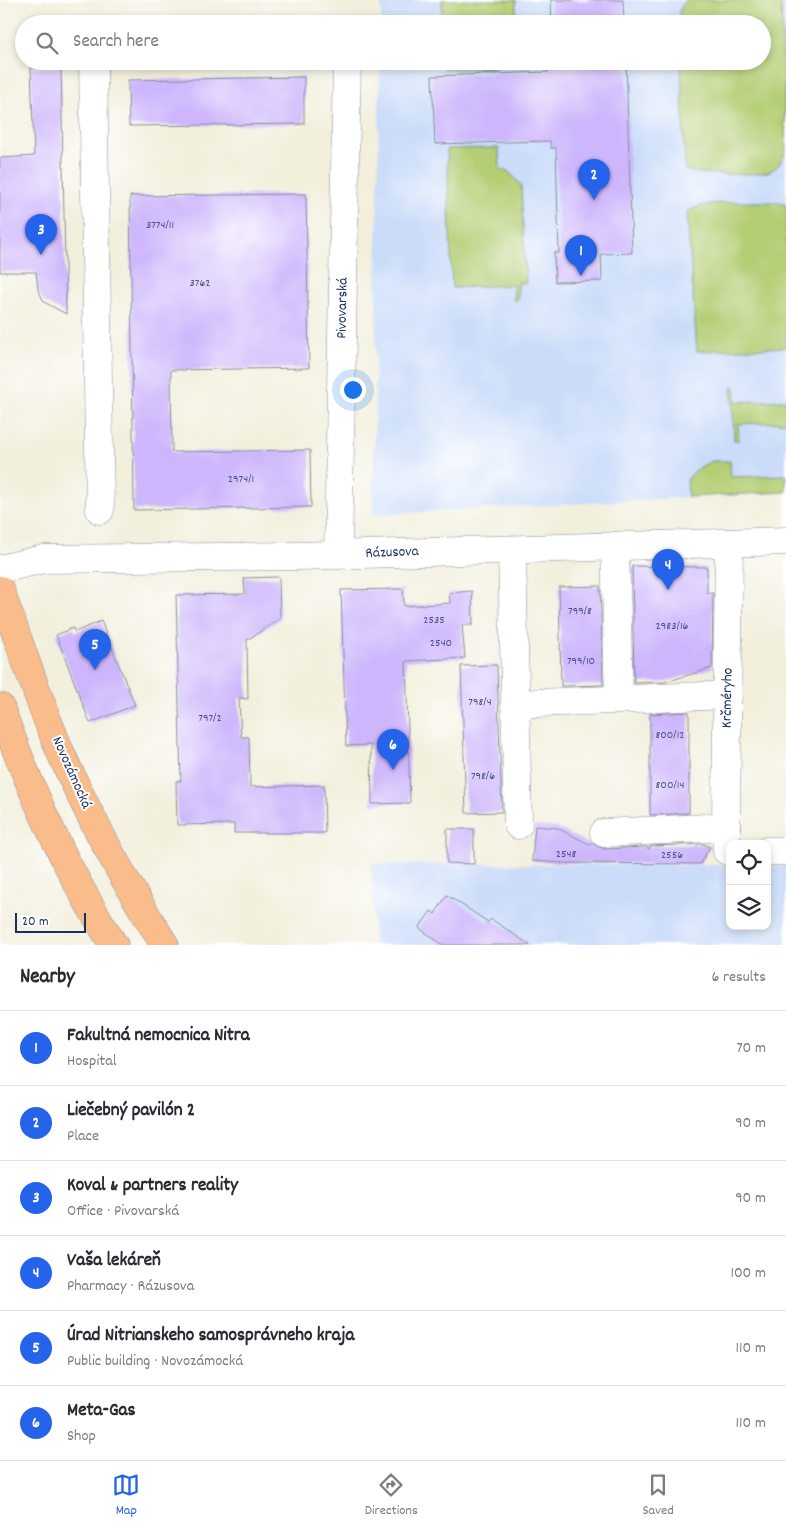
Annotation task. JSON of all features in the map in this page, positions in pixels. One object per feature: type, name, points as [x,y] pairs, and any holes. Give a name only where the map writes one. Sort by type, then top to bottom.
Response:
[{"type":"main road","name":"Novozámocká","points":[[0,590],[57,742],[88,812],[137,901],[165,945]]},
{"type":"main road","points":[[0,707],[20,761],[51,832],[114,945]]},
{"type":"street","points":[[93,70],[100,510]]},
{"type":"street","name":"Pivovarská","points":[[338,555],[347,70]]},
{"type":"street","name":"Rázusova","points":[[0,569],[44,559],[338,555],[786,541]]},
{"type":"street","name":"Krčméryho","points":[[728,839],[729,542]]},
{"type":"street","points":[[615,546],[620,700]]},
{"type":"street","points":[[512,550],[518,825]]},
{"type":"street","points":[[515,704],[728,695]]},
{"type":"street","points":[[604,833],[728,839]]},
{"type":"street","points":[[771,851],[786,851]]},
{"type":"shaded area","points":[[381,0],[786,0],[786,492],[373,515],[380,70],[771,70],[771,15],[381,15]]},
{"type":"shaded area","points":[[371,864],[726,865],[726,930],[771,930],[771,866],[786,866],[786,945],[374,945]]},
{"type":"green space","points":[[442,0],[516,0],[516,15],[442,15]]},
{"type":"green space","points":[[686,0],[781,0],[786,151],[776,167],[770,171],[754,174],[728,174],[701,173],[685,170],[681,70],[771,70],[771,15],[679,15],[679,11]]},
{"type":"green space","points":[[499,148],[500,169],[508,171],[521,185],[526,283],[518,283],[518,297],[514,302],[513,285],[452,288],[447,149]]},
{"type":"green space","points":[[776,202],[786,205],[786,347],[697,351],[687,213],[695,208],[716,203]]},
{"type":"green space","points":[[732,387],[735,387],[736,402],[786,400],[786,422],[738,424],[739,440],[734,440]]},
{"type":"green space","points":[[711,461],[730,461],[731,477],[786,475],[786,492],[688,497],[687,479],[697,469]]},
{"type":"building","points":[[551,0],[623,0],[624,15],[552,15]]},
{"type":"building","points":[[31,70],[61,70],[66,314],[44,302],[38,289],[36,272],[0,272],[0,158],[34,156]]},
{"type":"building","points":[[548,70],[626,70],[632,253],[601,254],[602,281],[555,282],[554,253],[559,253],[556,148],[551,148],[550,141],[435,144],[432,76],[548,72]]},
{"type":"building","points":[[304,77],[304,124],[129,126],[128,80]]},
{"type":"building","points":[[306,194],[309,368],[171,370],[172,452],[310,450],[311,507],[134,510],[130,196]]},
{"type":"building","points":[[632,566],[707,567],[707,593],[713,593],[712,668],[665,682],[634,683]]},
{"type":"building","points":[[279,577],[280,619],[247,640],[248,699],[239,698],[241,737],[249,737],[250,787],[324,785],[325,833],[234,833],[234,824],[177,825],[176,781],[181,781],[176,595],[245,594],[244,578]]},
{"type":"building","points":[[600,586],[603,685],[561,686],[559,587]]},
{"type":"building","points":[[403,589],[404,606],[450,603],[449,593],[472,591],[473,625],[462,625],[465,658],[406,661],[410,803],[372,804],[371,745],[346,746],[341,590]]},
{"type":"building","points":[[101,621],[135,705],[90,723],[56,635],[73,628],[75,632]]},
{"type":"building","points":[[497,665],[502,812],[466,813],[461,666]]},
{"type":"building","points":[[689,712],[689,813],[650,815],[650,714]]},
{"type":"building","points":[[535,826],[557,828],[591,845],[592,843],[604,849],[646,847],[650,849],[650,846],[704,844],[710,847],[700,864],[532,861]]},
{"type":"building","points":[[447,829],[474,829],[474,864],[447,863]]},
{"type":"building","points":[[447,895],[488,922],[491,919],[530,945],[443,945],[419,928],[431,911],[435,914]]},
{"type":"place","name":"Liečebný pavilón 2","points":[[594,200]]},
{"type":"place","name":"Koval & partners reality","points":[[41,255]]},
{"type":"place","name":"Fakultná nemocnica Nitra","points":[[581,276]]},
{"type":"place","name":"Vaša lekáreň","points":[[668,590]]},
{"type":"place","name":"Úrad Nitrianskeho samosprávneho kraja","points":[[95,670]]},
{"type":"place","name":"Meta-Gas","points":[[393,770]]}]
